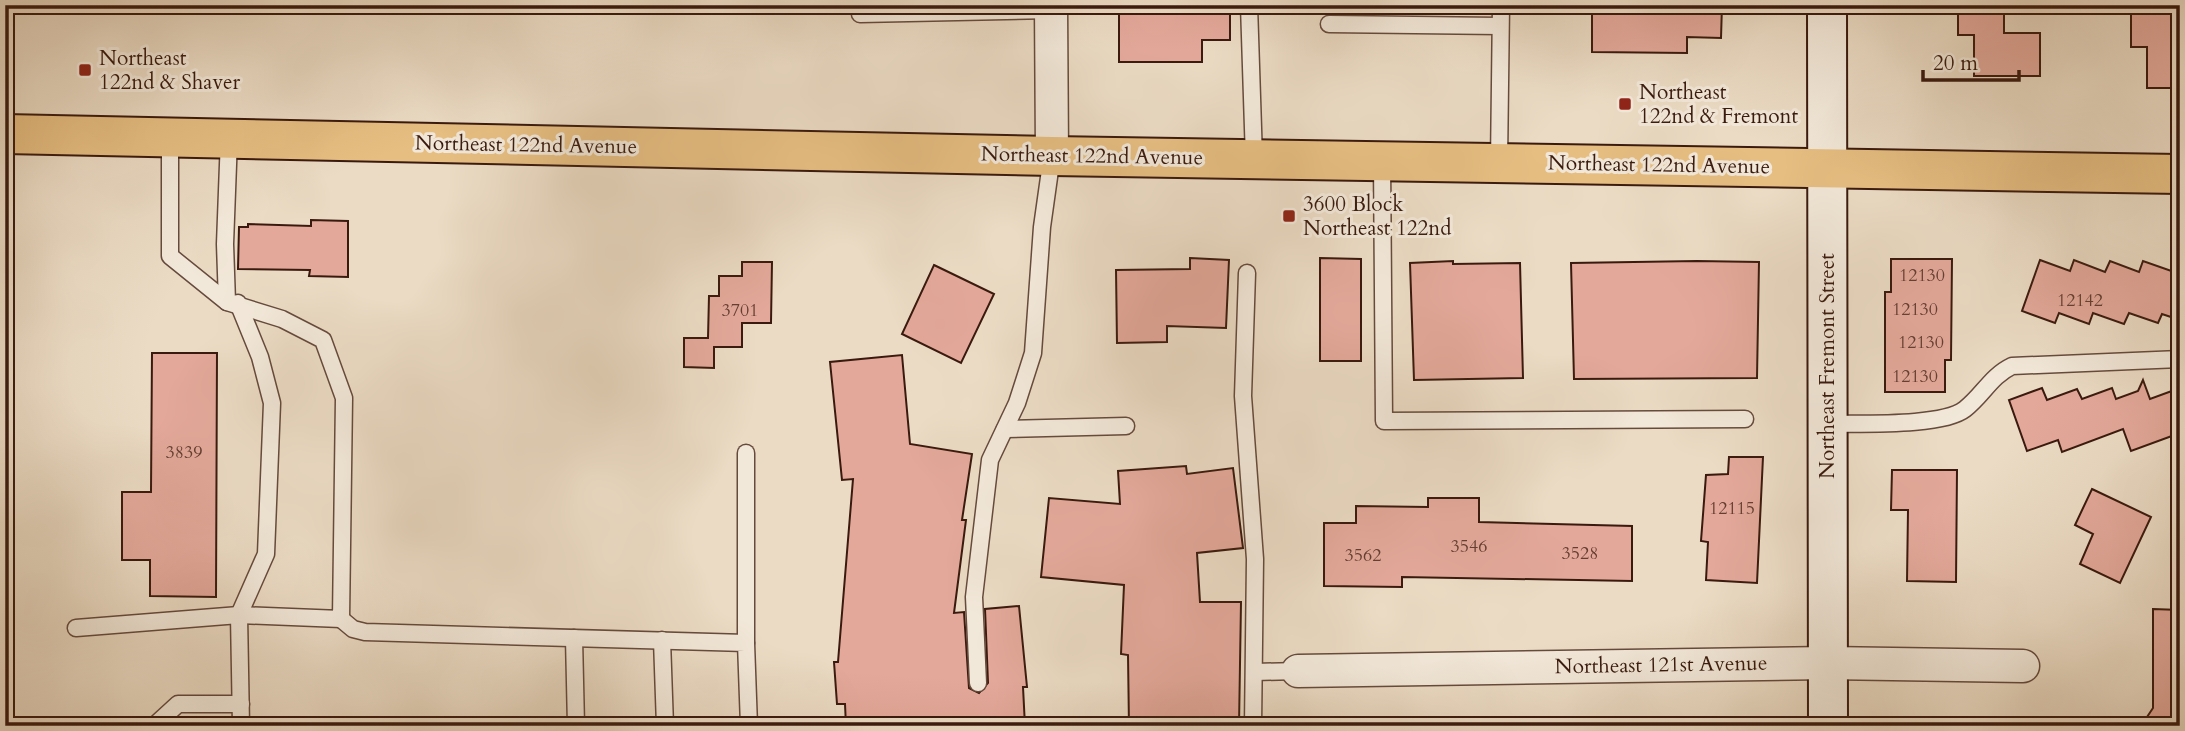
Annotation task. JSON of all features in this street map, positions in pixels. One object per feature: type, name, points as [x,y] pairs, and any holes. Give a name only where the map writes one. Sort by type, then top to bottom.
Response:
[{"type":"main road","name":"Northeast Fremont Street","points":[[1827,5],[1828,726]]},
{"type":"main road","name":"Northeast 122nd Avenue","points":[[5,134],[1052,156],[2180,174]]},
{"type":"street","points":[[1051,8],[1052,156]]},
{"type":"street","name":"Northeast 121st Avenue","points":[[1298,671],[1827,663],[2023,666]]},
{"type":"lane","points":[[1249,5],[1254,159]]},
{"type":"lane","points":[[1499,162],[1501,5]]},
{"type":"lane","points":[[860,14],[1051,8]]},
{"type":"lane","points":[[1329,24],[1500,26]]},
{"type":"lane","points":[[170,138],[170,256],[233,303],[282,319],[323,340],[344,398],[341,619]]},
{"type":"lane","points":[[229,138],[225,244],[233,303],[260,357],[272,403],[266,554],[239,615],[241,726]]},
{"type":"lane","points":[[978,683],[974,597],[990,460],[1005,429],[1033,353],[1042,227],[1052,156]]},
{"type":"lane","points":[[1382,160],[1384,421],[1745,419]]},
{"type":"lane","points":[[1247,273],[1242,396],[1255,559],[1253,726]]},
{"type":"lane","points":[[1828,424],[1948,419],[1966,408],[1997,373],[2012,366],[2180,359]]},
{"type":"lane","points":[[1005,429],[1126,426]]},
{"type":"lane","points":[[746,453],[748,726]]},
{"type":"lane","points":[[76,628],[239,615],[341,619],[353,629],[365,632],[746,643]]},
{"type":"lane","points":[[574,638],[576,726]]},
{"type":"lane","points":[[662,640],[665,726]]},
{"type":"lane","points":[[1255,672],[1298,671]]},
{"type":"lane","points":[[153,726],[178,704],[241,704]]},
{"type":"building","points":[[1119,5],[1230,5],[1230,40],[1202,40],[1202,62],[1119,62]]},
{"type":"building","points":[[1592,5],[1722,5],[1721,38],[1687,37],[1687,53],[1592,52]]},
{"type":"building","points":[[1958,5],[2004,5],[2004,33],[2040,33],[2040,76],[1974,76],[1974,35],[1958,35]]},
{"type":"building","points":[[2131,5],[2177,5],[2180,88],[2147,88],[2147,47],[2131,47]]},
{"type":"building","points":[[311,220],[348,221],[348,277],[309,276],[310,270],[238,269],[239,227],[248,227],[248,224],[311,226]]},
{"type":"building","points":[[1190,258],[1229,260],[1226,328],[1167,326],[1167,342],[1117,343],[1116,270],[1190,269]]},
{"type":"building","points":[[1320,258],[1361,259],[1361,361],[1320,361]]},
{"type":"building","points":[[1891,259],[1952,259],[1951,360],[1945,360],[1945,392],[1885,392],[1885,292],[1891,292]]},
{"type":"building","points":[[2040,260],[2070,271],[2074,260],[2105,272],[2110,261],[2139,272],[2143,261],[2180,274],[2180,320],[2162,314],[2158,323],[2129,313],[2124,324],[2093,313],[2089,324],[2059,313],[2055,323],[2022,311]]},
{"type":"building","points":[[1453,261],[1453,264],[1520,263],[1523,378],[1414,380],[1410,263]]},
{"type":"building","points":[[742,262],[772,262],[771,323],[742,323],[742,347],[714,347],[714,368],[684,367],[684,338],[708,338],[709,296],[719,296],[719,276],[742,276]]},
{"type":"building","points":[[1759,262],[1757,378],[1574,379],[1571,263]]},
{"type":"building","points":[[934,265],[994,294],[961,363],[902,334]]},
{"type":"building","points":[[152,353],[217,353],[216,597],[150,596],[150,560],[122,560],[122,492],[151,492]]},
{"type":"building","points":[[902,355],[910,444],[972,454],[962,520],[966,520],[954,613],[964,612],[969,688],[979,693],[988,683],[985,609],[1019,606],[1027,687],[1023,687],[1025,726],[846,726],[845,704],[837,704],[834,662],[838,662],[853,479],[842,480],[830,362]]},
{"type":"building","points":[[2143,380],[2150,399],[2180,388],[2180,433],[2131,451],[2123,429],[2062,452],[2058,440],[2027,451],[2009,400],[2042,388],[2047,400],[2077,389],[2082,399],[2112,388],[2116,399],[2138,391]]},
{"type":"building","points":[[1729,457],[1763,457],[1757,583],[1706,580],[1708,542],[1701,541],[1706,475],[1728,474]]},
{"type":"building","points":[[1186,466],[1187,474],[1233,468],[1243,548],[1197,553],[1200,602],[1241,602],[1239,726],[1129,726],[1128,655],[1121,654],[1124,585],[1041,577],[1049,498],[1120,504],[1118,471]]},
{"type":"building","points":[[1892,470],[1957,470],[1956,582],[1907,581],[1908,510],[1891,510]]},
{"type":"building","points":[[2092,489],[2151,517],[2120,583],[2080,564],[2093,534],[2075,525]]},
{"type":"building","points":[[1428,498],[1479,498],[1479,522],[1632,526],[1632,581],[1402,577],[1402,587],[1324,586],[1324,523],[1356,523],[1356,506],[1428,507]]},
{"type":"building","points":[[2153,609],[2180,610],[2180,726],[2141,726],[2153,708]]},
{"type":"place","name":"Northeast 122nd & Shaver","points":[[85,70]]},
{"type":"place","name":"Northeast 122nd & Fremont","points":[[1625,104]]},
{"type":"place","name":"3600 Block Northeast 122nd","points":[[1289,216]]}]
